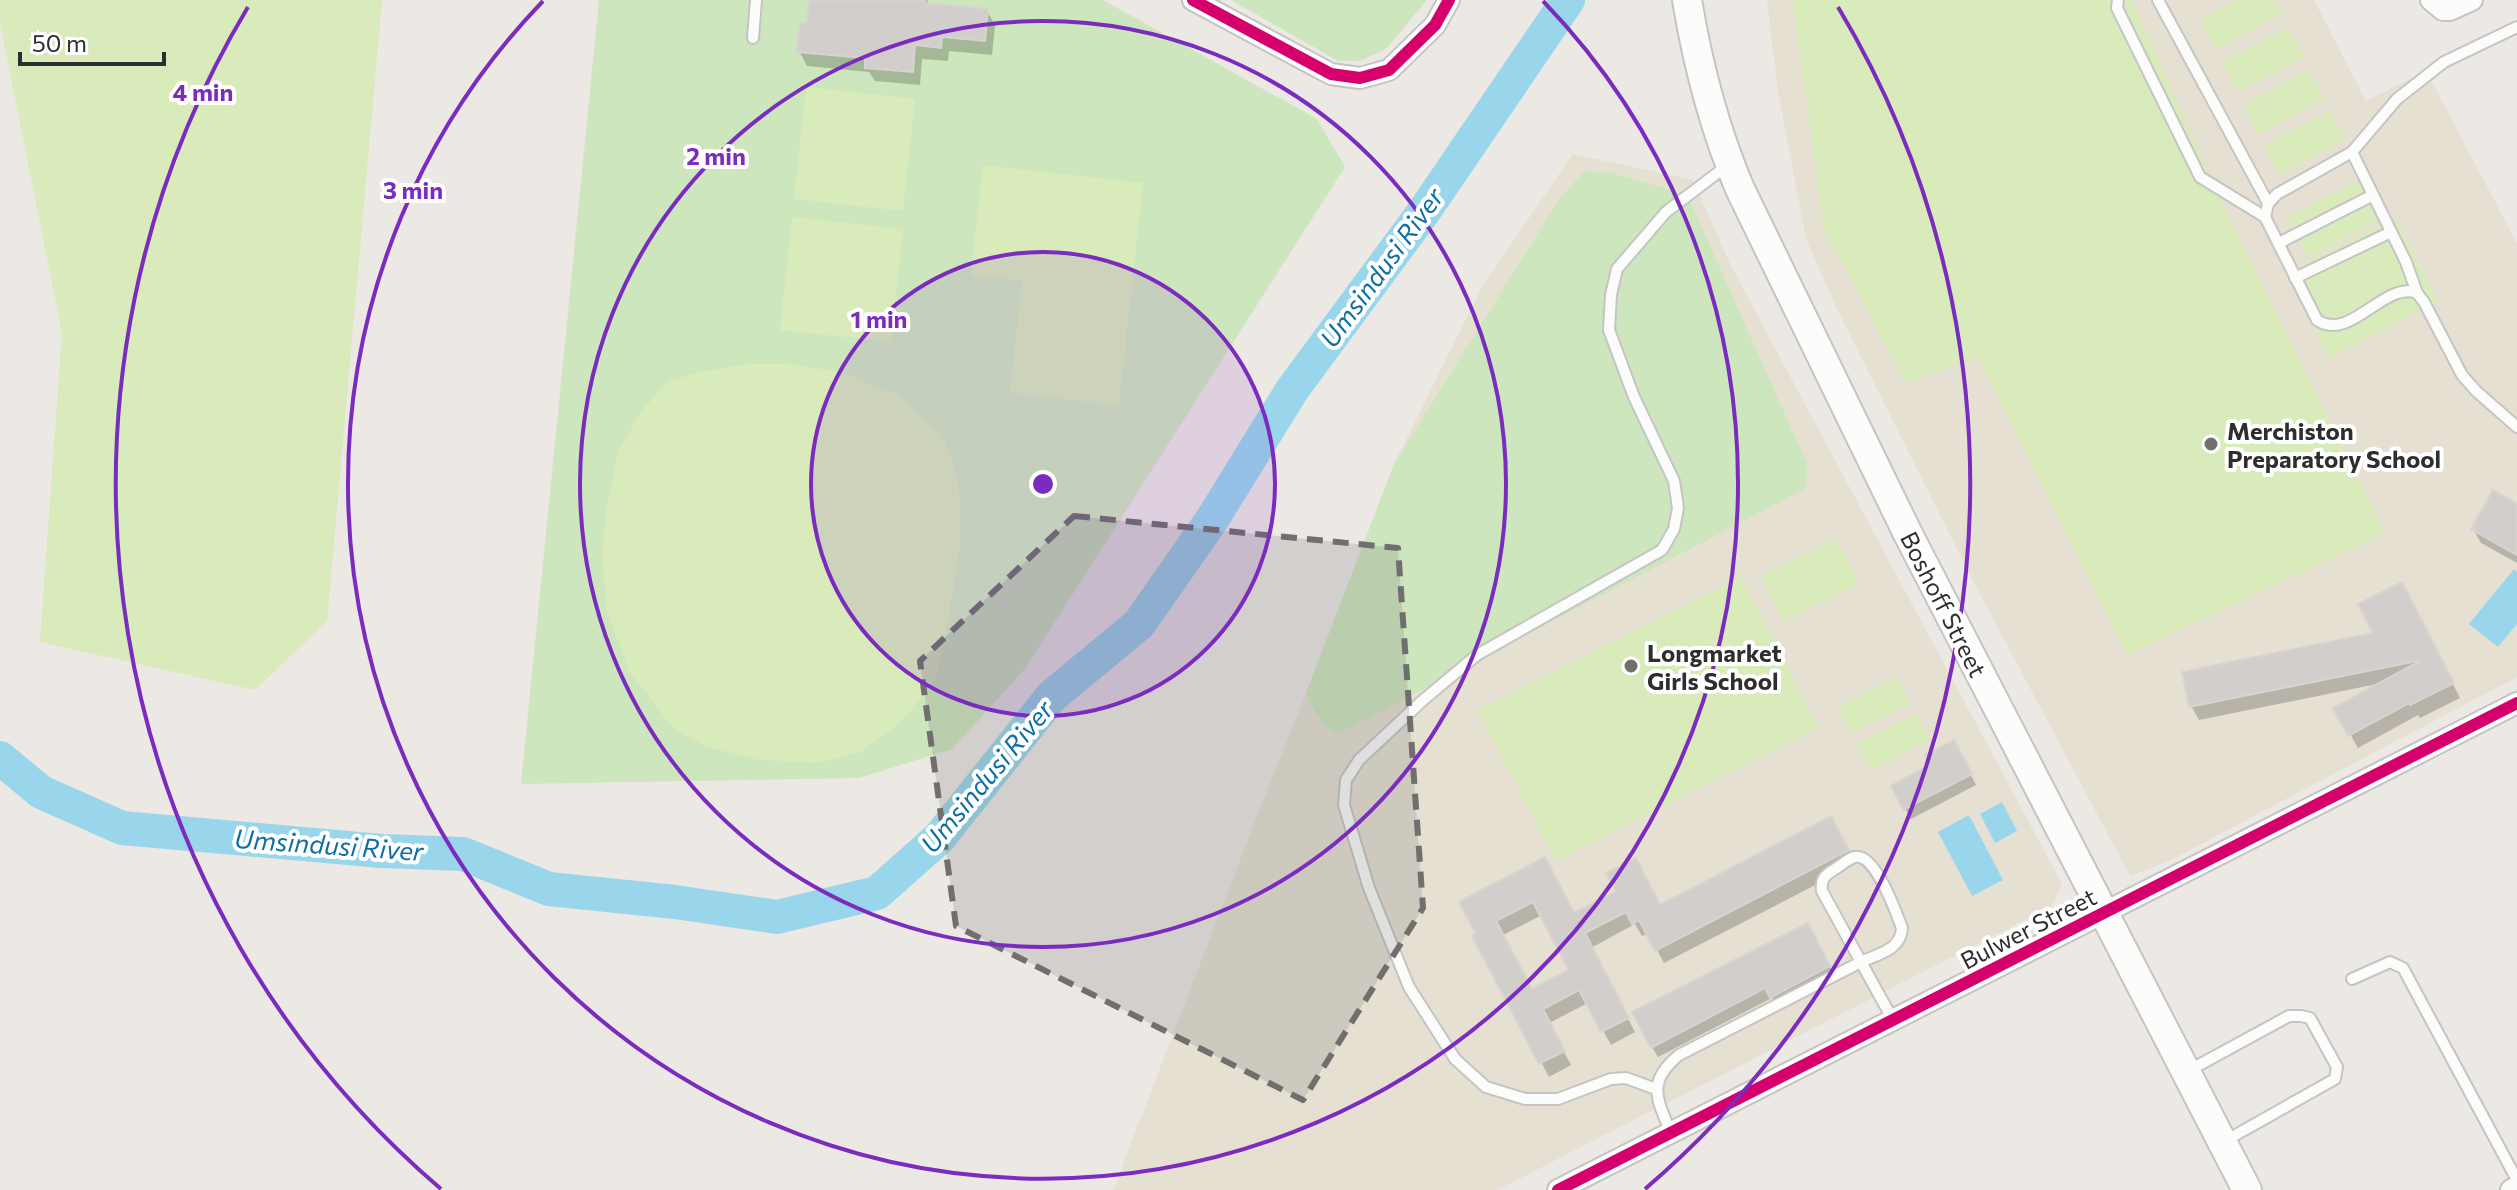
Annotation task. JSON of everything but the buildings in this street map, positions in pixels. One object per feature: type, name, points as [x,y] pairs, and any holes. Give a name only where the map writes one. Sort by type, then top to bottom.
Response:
[{"type":"main road","name":"Boshoff Street","points":[[1687,0],[1697,60],[1729,164],[1908,534],[2247,1190]]},
{"type":"street","points":[[1193,0],[1331,74],[1360,78],[1389,70],[1435,25],[1449,0]]},
{"type":"street","points":[[2431,0],[2443,10],[2450,10],[2472,0]]},
{"type":"street","name":"Bulwer Street","points":[[1558,1190],[2517,703]]},
{"type":"street","points":[[2511,1190],[2517,1187]]},
{"type":"lane","points":[[753,38],[756,0]]},
{"type":"lane","points":[[2118,0],[2117,8],[2200,177],[2265,217],[2312,313],[2324,325],[2336,327],[2403,291],[2417,293]]},
{"type":"lane","points":[[2158,0],[2268,203]]},
{"type":"lane","points":[[2265,217],[2268,203],[2277,194],[2352,152],[2397,99],[2444,62],[2517,27]]},
{"type":"lane","points":[[2352,152],[2417,293],[2462,375],[2517,427]]},
{"type":"lane","points":[[1656,1089],[1626,1078],[1611,1079],[1558,1099],[1525,1099],[1486,1087],[1455,1059],[1409,987],[1369,888],[1344,805],[1346,780],[1359,760],[1477,655],[1662,550],[1674,529],[1678,508],[1674,481],[1634,397],[1609,330],[1611,295],[1617,269],[1666,212],[1729,164]]},
{"type":"lane","points":[[2279,243],[2373,195]]},
{"type":"lane","points":[[2295,278],[2391,232]]},
{"type":"lane","points":[[1671,1133],[1656,1089],[1660,1074],[1679,1055],[1861,962],[1896,947],[1902,938],[1902,928],[1874,866],[1863,857],[1854,857],[1825,875],[1821,883],[1822,891],[1861,962],[1893,1020]]},
{"type":"lane","points":[[2352,979],[2390,962],[2403,968],[2517,1180]]},
{"type":"lane","points":[[2187,1072],[2289,1016],[2310,1018],[2337,1067],[2335,1079],[2223,1142]]},
{"type":"highlighted area","points":[[1074,516],[1398,548],[1423,908],[1303,1100],[956,926],[920,661]]},
{"type":"shaded area","name":"Merchiston Preparatory School","points":[[1767,0],[2314,0],[2366,101],[2426,71],[2517,243],[2517,677],[2167,862],[2130,876],[1972,579],[1837,309],[1806,239],[1778,91]]},
{"type":"shaded area","name":"Longmarket Girls School","points":[[1573,154],[1693,180],[1730,264],[2062,884],[2052,906],[1497,1190],[1113,1190],[1394,464],[1483,285]]},
{"type":"green space","points":[[0,0],[382,0],[327,621],[255,690],[40,642],[62,333],[0,23]]},
{"type":"green space","points":[[599,0],[1103,0],[1317,119],[1345,167],[1025,669],[952,749],[859,778],[521,784]]},
{"type":"green space","points":[[1231,0],[1427,0],[1386,49],[1360,61],[1338,61]]},
{"type":"green space","points":[[1792,0],[2132,0],[2222,203],[2385,533],[2127,655],[1978,357],[1906,383],[1824,229]]},
{"type":"green space","points":[[2237,0],[2273,0],[2281,14],[2215,50],[2199,20]]},
{"type":"green space","points":[[2288,28],[2304,57],[2238,92],[2222,63]]},
{"type":"green space","points":[[2309,70],[2325,99],[2258,135],[2243,105]]},
{"type":"green space","points":[[806,87],[915,99],[903,211],[794,199]]},
{"type":"green space","points":[[2329,111],[2345,140],[2279,175],[2263,146]]},
{"type":"green space","points":[[983,165],[1143,183],[1119,405],[1010,393],[1022,281],[971,275]]},
{"type":"green space","points":[[1584,171],[1608,172],[1679,192],[1692,205],[1807,463],[1806,488],[1338,734],[1323,722],[1306,693],[1394,464],[1560,198]]},
{"type":"green space","points":[[2369,175],[2389,214],[2308,257],[2287,217]]},
{"type":"green space","points":[[792,217],[903,229],[891,342],[780,330]]},
{"type":"green space","points":[[2395,217],[2438,301],[2329,358],[2285,274]]},
{"type":"green space","points":[[748,364],[790,364],[844,373],[898,395],[942,434],[959,482],[960,544],[936,677],[903,720],[861,752],[818,763],[760,760],[707,747],[673,728],[630,672],[607,612],[602,556],[606,513],[618,451],[642,411],[666,382]]},
{"type":"green space","points":[[1836,539],[1859,584],[1783,621],[1761,576]]},
{"type":"green space","points":[[1741,577],[1818,728],[1555,861],[1478,710]]},
{"type":"green space","points":[[1897,677],[1910,704],[1851,733],[1838,707]]},
{"type":"green space","points":[[1916,714],[1929,740],[1871,770],[1857,743]]},
{"type":"water","points":[[2514,569],[2517,572],[2517,624],[2498,647],[2469,624]]},
{"type":"water","points":[[2002,802],[2017,831],[1995,843],[1980,814]]},
{"type":"water","points":[[1969,815],[2003,880],[1972,896],[1938,832]]},
{"type":"waterway","name":"Umsindusi River","points":[[0,758],[41,792],[122,828],[382,851],[463,854],[549,889],[675,902],[777,917],[877,893],[939,838],[1052,696],[1139,624],[1213,518],[1292,390],[1425,210],[1568,0]]},
{"type":"cycle path","points":[[1193,0],[1331,74],[1360,78],[1389,70],[1435,25],[1449,0]]},
{"type":"cycle path","points":[[1558,1190],[2517,703]]},
{"type":"place","name":"Merchiston Preparatory School","points":[[2211,444]]},
{"type":"place","name":"Longmarket Girls School","points":[[1631,666]]}]
